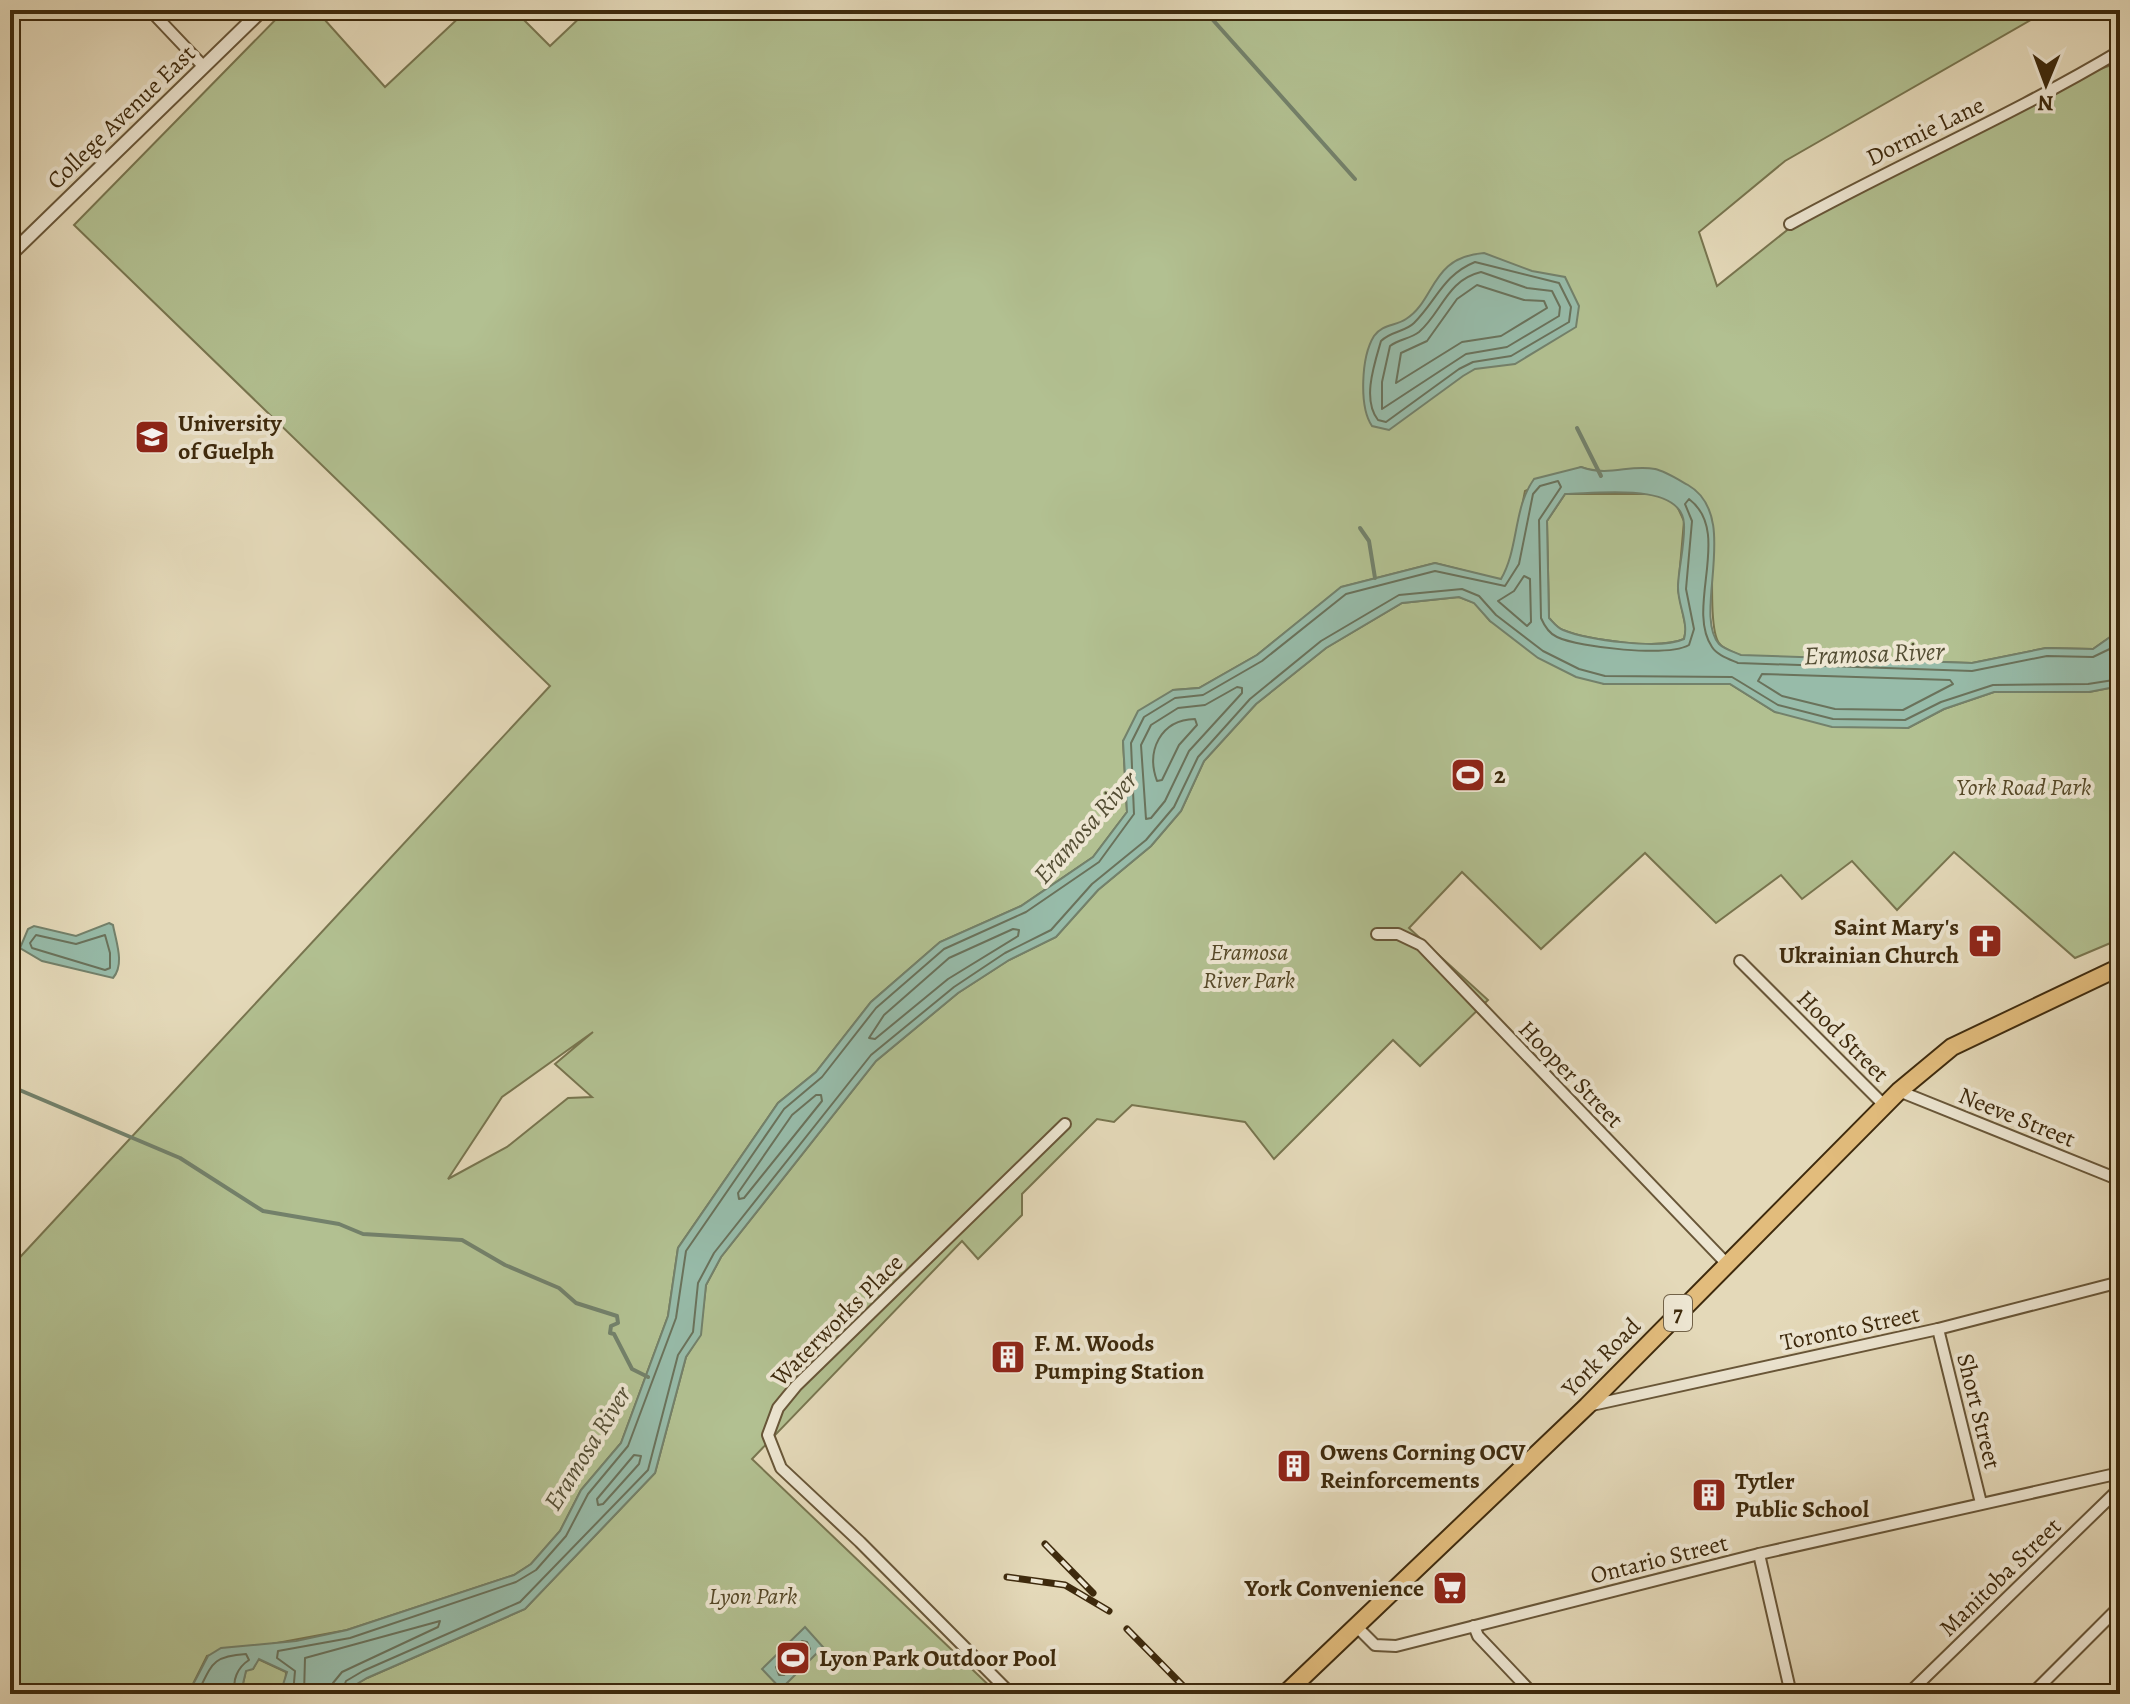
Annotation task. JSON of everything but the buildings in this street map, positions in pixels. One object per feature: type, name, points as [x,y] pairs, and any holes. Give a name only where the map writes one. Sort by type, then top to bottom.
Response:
[{"type":"main road","name":"York Road","points":[[1285,1694],[1587,1406],[1899,1091],[1952,1047],[2120,967]]},
{"type":"street","points":[[150,10],[204,67]]},
{"type":"street","name":"College Avenue East","points":[[10,255],[262,10]]},
{"type":"street","name":"Dormie Lane","points":[[1790,224],[1887,171],[2018,108],[2120,51]]},
{"type":"street","name":"Hooper Street","points":[[1377,934],[1398,934],[1421,945],[1727,1264]]},
{"type":"street","name":"Hood Street","points":[[1740,961],[1884,1105]]},
{"type":"street","name":"Neeve Street","points":[[1899,1091],[2120,1180]]},
{"type":"street","name":"Waterworks Place","points":[[1011,1694],[850,1532],[781,1468],[768,1435],[778,1408],[796,1386],[1065,1124]]},
{"type":"street","name":"Toronto Street","points":[[1587,1406],[1938,1329],[2120,1282]]},
{"type":"street","name":"Short Street","points":[[1938,1329],[1981,1503]]},
{"type":"street","name":"Ontario Street","points":[[1356,1626],[1375,1645],[1388,1648],[1759,1554],[2120,1473]]},
{"type":"street","name":"Manitoba Street","points":[[1908,1694],[2120,1488]]},
{"type":"street","points":[[1759,1554],[1791,1694]]},
{"type":"street","points":[[2032,1694],[2120,1606]]},
{"type":"street","points":[[1474,1626],[1478,1636],[1533,1694]]},
{"type":"green space","points":[[285,10],[316,10],[385,87],[467,10],[514,10],[550,46],[588,10],[2048,10],[1785,161],[1699,232],[1717,286],[1791,227],[2074,78],[2120,62],[2120,636],[2113,635],[2093,649],[2046,648],[1972,663],[1741,656],[1721,645],[1715,634],[1711,517],[1655,469],[1600,473],[1581,467],[1525,491],[1511,562],[1501,580],[1435,563],[1342,587],[1257,655],[1199,688],[1173,690],[1123,741],[1127,812],[1093,857],[1021,906],[940,942],[871,1002],[816,1072],[778,1103],[678,1248],[668,1316],[621,1443],[581,1490],[560,1531],[531,1564],[514,1575],[347,1630],[207,1656],[188,1694],[10,1694],[10,1268],[550,686],[74,225]],"holes":[[[593,1032],[555,1064],[592,1097],[568,1098],[507,1147],[448,1179],[502,1097]]]},
{"type":"green space","points":[[1565,494],[1660,494],[1677,506],[1684,521],[1678,590],[1686,629],[1684,639],[1658,644],[1606,640],[1563,630],[1549,618],[1547,521]]},
{"type":"green space","name":"Eramosa River Park","points":[[1459,597],[1475,603],[1490,621],[1604,684],[1730,684],[1775,712],[1908,728],[1944,709],[1994,692],[2089,692],[2120,686],[2120,939],[2075,958],[1954,852],[1897,910],[1852,861],[1802,899],[1781,875],[1716,923],[1645,853],[1541,949],[1462,872],[1409,928],[1488,1000],[1420,1066],[1393,1040],[1274,1159],[1245,1122],[1132,1105],[1114,1122],[1097,1119],[1022,1194],[1022,1215],[978,1259],[962,1241],[752,1459],[998,1694],[348,1694],[351,1687],[367,1678],[525,1609],[655,1473],[686,1357],[700,1335],[706,1285],[721,1257],[876,1061],[958,993],[1009,960],[1056,937],[1098,890],[1151,846],[1181,811],[1204,761],[1256,704],[1326,648],[1402,603]]},
{"type":"green space","points":[[258,1659],[286,1672],[285,1694],[238,1694],[239,1691],[244,1692],[246,1670],[253,1669]]},
{"type":"water","points":[[1484,253],[1532,271],[1565,277],[1579,306],[1576,327],[1515,364],[1475,369],[1389,430],[1372,426],[1365,407],[1363,382],[1366,356],[1374,336],[1381,329],[1402,321],[1416,311],[1436,280],[1453,262]]},
{"type":"water","points":[[1581,467],[1601,471],[1646,468],[1663,472],[1688,485],[1704,499],[1712,519],[1712,630],[1719,644],[1741,655],[1972,663],[2046,648],[2093,649],[2113,635],[2120,636],[2120,686],[2089,692],[1994,692],[1944,709],[1908,728],[1832,727],[1775,712],[1730,684],[1604,684],[1576,677],[1538,658],[1490,621],[1474,603],[1459,597],[1402,603],[1326,648],[1256,704],[1204,761],[1181,811],[1151,846],[1098,890],[1056,937],[1009,960],[958,993],[876,1061],[721,1257],[706,1285],[701,1335],[686,1357],[655,1473],[525,1609],[367,1678],[347,1694],[285,1694],[282,1688],[287,1672],[259,1659],[253,1669],[246,1671],[242,1688],[253,1693],[188,1694],[208,1656],[221,1648],[296,1641],[347,1630],[514,1575],[531,1564],[560,1531],[581,1490],[621,1443],[668,1316],[678,1248],[778,1103],[816,1072],[871,1002],[940,942],[1021,906],[1093,857],[1127,812],[1123,741],[1138,711],[1173,690],[1199,688],[1257,655],[1341,587],[1435,563],[1501,579],[1511,554],[1523,502],[1534,479]],"holes":[[[1635,493],[1669,501],[1680,510],[1684,532],[1678,592],[1685,626],[1684,639],[1658,644],[1606,640],[1563,630],[1549,618],[1547,521],[1565,494]]]},
{"type":"water","points":[[109,923],[113,925],[119,953],[117,972],[113,978],[42,961],[20,948],[28,929],[34,926],[76,936]]},
{"type":"water","name":"Lyon Park Outdoor Pool","points":[[805,1627],[823,1647],[781,1689],[762,1669]]},
{"type":"waterway","points":[[1204,10],[1355,179]]},
{"type":"waterway","points":[[1577,428],[1601,476]]},
{"type":"waterway","points":[[1360,528],[1369,541],[1375,578]]},
{"type":"waterway","points":[[10,1086],[180,1158],[263,1211],[339,1224],[363,1234],[462,1240],[505,1265],[559,1288],[576,1303],[617,1316],[618,1323],[611,1326],[610,1333],[614,1334],[632,1369],[648,1377]]},
{"type":"railway","points":[[1045,1544],[1093,1593]]},
{"type":"railway","points":[[1007,1577],[1065,1585],[1109,1611]]},
{"type":"railway","points":[[1127,1629],[1191,1694]]},
{"type":"place","name":"University of Guelph","points":[[152,437]]},
{"type":"place","name":"2","points":[[1468,775]]},
{"type":"place","name":"Saint Mary's Ukrainian Church","points":[[1985,941]]},
{"type":"place","name":"F. M. Woods Pumping Station","points":[[1008,1357]]},
{"type":"place","name":"Owens Corning OCV Reinforcements","points":[[1294,1466]]},
{"type":"place","name":"Tytler Public School","points":[[1709,1495]]},
{"type":"place","name":"York Convenience","points":[[1450,1588]]},
{"type":"place","name":"Lyon Park Outdoor Pool","points":[[793,1658]]},
{"type":"water label","name":"Eramosa River","points":[[1874,653]]},
{"type":"water label","name":"Eramosa River","points":[[1085,827]]},
{"type":"water label","name":"Eramosa River","points":[[587,1448]]},
{"type":"park label","name":"York Road Park","points":[[2024,787]]},
{"type":"park label","name":"Lyon Park","points":[[753,1596]]}]
